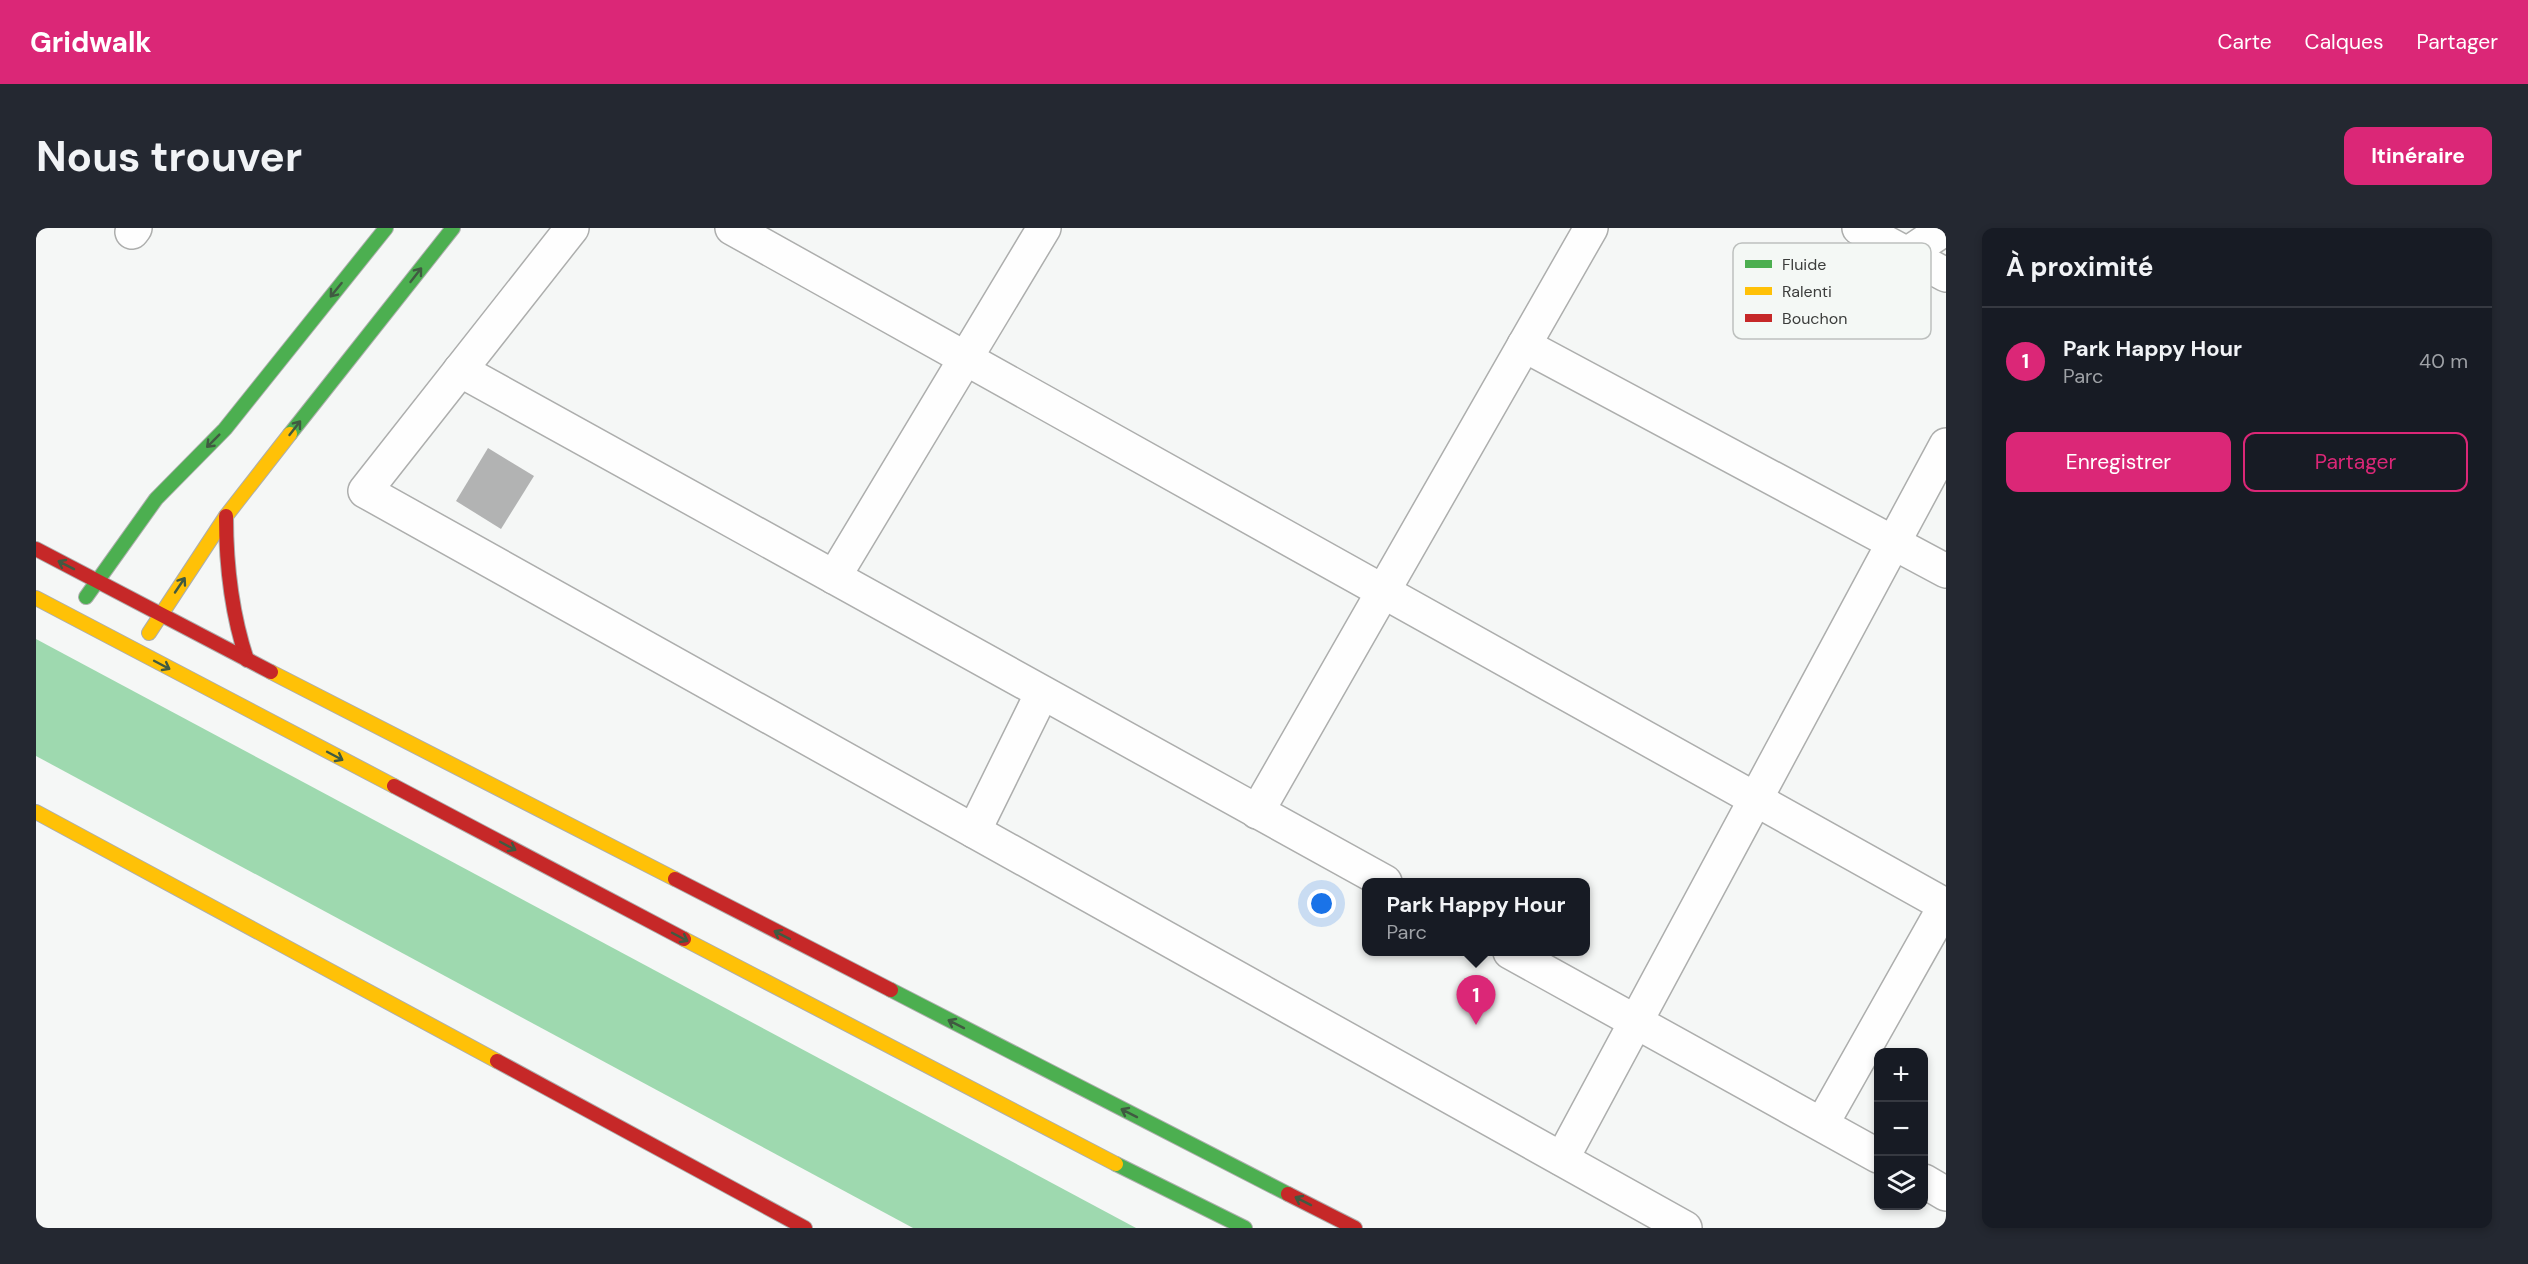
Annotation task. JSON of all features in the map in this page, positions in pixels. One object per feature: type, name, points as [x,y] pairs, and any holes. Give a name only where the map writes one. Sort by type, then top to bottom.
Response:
[{"type":"main road","points":[[74,617],[96,580],[156,499],[225,429],[386,228]]},
{"type":"main road","points":[[138,652],[159,615],[226,516],[453,228]]},
{"type":"main road","points":[[226,516],[225,558],[228,587],[234,623],[247,660]]},
{"type":"main road","points":[[36,549],[159,615],[1355,1228]]},
{"type":"main road","points":[[36,598],[1061,1137],[1245,1228]]},
{"type":"main road","points":[[36,812],[805,1228]]},
{"type":"street","points":[[572,228],[365,491],[1685,1228]]},
{"type":"street","points":[[732,228],[1946,905],[1822,1124]]},
{"type":"street","points":[[834,578],[1044,228]]},
{"type":"street","points":[[1257,812],[1591,228]]},
{"type":"street","points":[[1858,228],[1886,243]]},
{"type":"street","points":[[1924,243],[1946,228]]},
{"type":"street","points":[[1931,266],[1946,274]]},
{"type":"street","points":[[1524,345],[1946,571]]},
{"type":"street","points":[[460,370],[1378,878]]},
{"type":"street","points":[[1562,1160],[1946,445]]},
{"type":"street","points":[[974,831],[1042,693]]},
{"type":"street","points":[[1519,956],[1874,1154]]},
{"type":"street","points":[[1928,1184],[1946,1194]]},
{"type":"shaded area","points":[[36,639],[1136,1228],[913,1228],[36,756]]},
{"type":"building","points":[[488,448],[534,476],[501,529],[456,501]]},
{"type":"traffic: fast","points":[[86,597],[156,499],[225,429],[386,228]]},
{"type":"traffic: fast","points":[[290,434],[453,228]]},
{"type":"traffic: fast","points":[[891,990],[1288,1194]]},
{"type":"traffic: fast","points":[[1116,1164],[1245,1228]]},
{"type":"traffic: slow","points":[[149,633],[226,516],[290,434]]},
{"type":"traffic: slow","points":[[36,598],[394,786]]},
{"type":"traffic: slow","points":[[271,672],[675,879]]},
{"type":"traffic: slow","points":[[36,812],[497,1061]]},
{"type":"traffic: slow","points":[[684,939],[1116,1164]]},
{"type":"traffic: jam","points":[[226,516],[231,589],[237,624],[247,660]]},
{"type":"traffic: jam","points":[[36,549],[271,672]]},
{"type":"traffic: jam","points":[[394,786],[684,939]]},
{"type":"traffic: jam","points":[[675,879],[891,990]]},
{"type":"traffic: jam","points":[[497,1061],[805,1228]]},
{"type":"traffic: jam","points":[[1288,1194],[1355,1228]]},
{"type":"place","name":"Park Happy Hour","points":[[1476,1025]]}]
